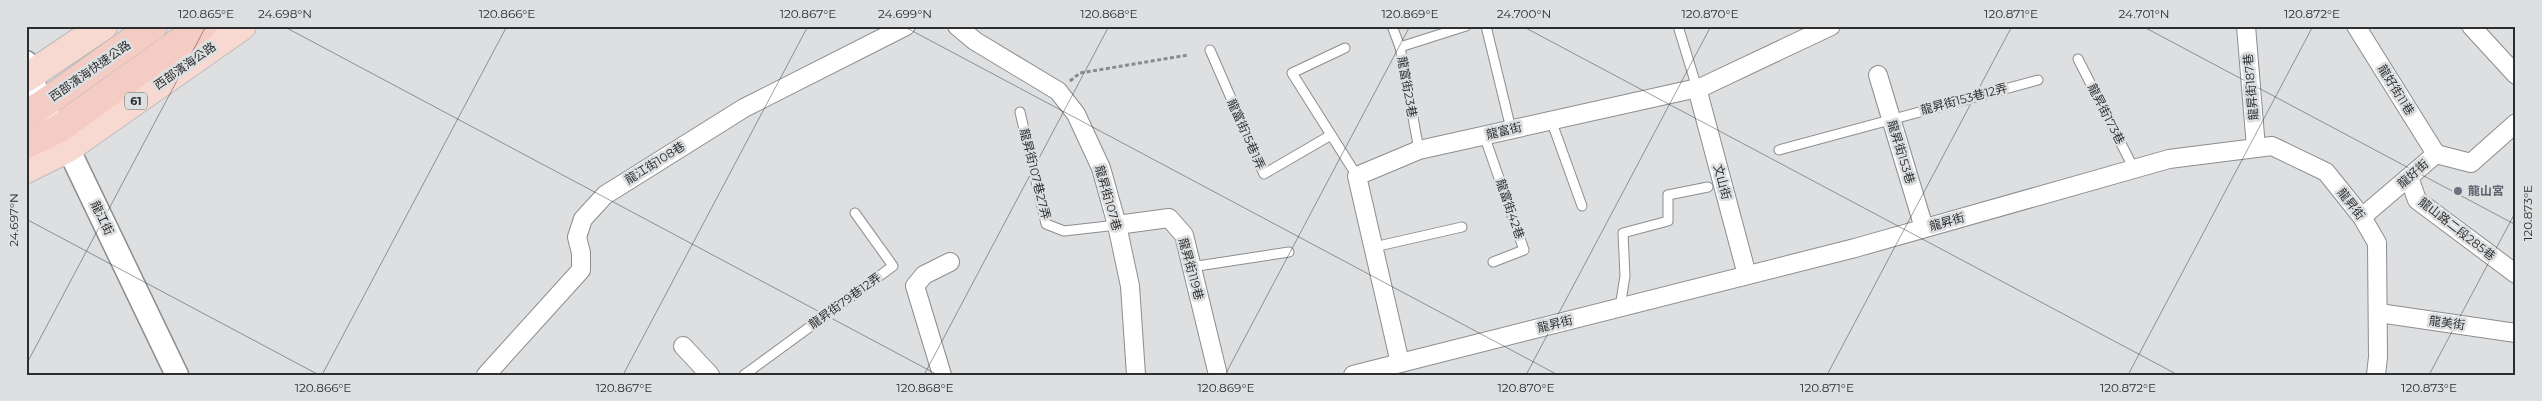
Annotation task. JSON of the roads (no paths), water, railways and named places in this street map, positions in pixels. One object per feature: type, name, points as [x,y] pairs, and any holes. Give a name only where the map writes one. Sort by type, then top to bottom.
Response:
[{"type":"highway","name":"西部濱海快速公路","points":[[34,109],[153,26]]},
{"type":"highway","name":"61","points":[[26,144],[63,138],[202,26]]},
{"type":"main road","points":[[28,72],[103,26]]},
{"type":"main road","name":"西部濱海公路","points":[[26,169],[63,138],[242,26]]},
{"type":"street","name":"龍江街108巷","points":[[486,375],[581,270],[581,253],[578,237],[583,219],[605,195],[744,108],[906,26]]},
{"type":"street","name":"龍昇街107巷","points":[[957,26],[975,41],[1058,91],[1076,114],[1101,168],[1117,225],[1130,286],[1136,375]]},
{"type":"street","name":"龍富街","points":[[1357,176],[1418,150],[1697,88],[1831,26]]},
{"type":"street","name":"龍昇街187巷","points":[[2246,26],[2256,148]]},
{"type":"street","name":"龍好街11巷","points":[[2356,26],[2436,154]]},
{"type":"street","points":[[2471,26],[2516,75]]},
{"type":"street","name":"龍江街","points":[[28,72],[34,109],[63,138],[177,375]]},
{"type":"street","name":"龍昇街153巷","points":[[1878,75],[1924,228]]},
{"type":"street","name":"文山街","points":[[1697,88],[1747,275]]},
{"type":"street","name":"龍好街","points":[[2362,217],[2436,154],[2471,163],[2516,123]]},
{"type":"street","name":"龍昇街","points":[[1352,375],[1747,275],[1924,228],[2169,159],[2272,146],[2326,172],[2362,217],[2377,243],[2379,313],[2376,375]]},
{"type":"street","points":[[1357,176],[1400,363]]},
{"type":"street","name":"龍山路二段285巷","points":[[2409,177],[2417,200],[2516,274]]},
{"type":"street","name":"龍昇街119巷","points":[[1117,225],[1169,218],[1184,235],[1218,375]]},
{"type":"street","points":[[942,375],[916,286],[924,275],[950,262]]},
{"type":"street","name":"龍美街","points":[[2379,313],[2516,334]]},
{"type":"street","points":[[683,346],[710,375]]},
{"type":"lane","name":"龍富街23巷","points":[[1392,26],[1400,47],[1418,150]]},
{"type":"lane","points":[[1400,47],[1466,26]]},
{"type":"lane","points":[[1486,26],[1511,129]]},
{"type":"lane","points":[[1678,26],[1697,88]]},
{"type":"lane","points":[[1345,48],[1292,73],[1357,176]]},
{"type":"lane","name":"龍富街15巷1弄","points":[[1210,50],[1264,174],[1331,135]]},
{"type":"lane","name":"龍昇街173巷","points":[[2078,60],[2134,169]]},
{"type":"lane","name":"龍昇街153巷12弄","points":[[1779,150],[1891,118],[2038,80]]},
{"type":"lane","name":"龍昇街107巷27弄","points":[[1020,112],[1046,224],[1064,231],[1117,225]]},
{"type":"lane","points":[[1551,120],[1582,206]]},
{"type":"lane","name":"龍富街42巷","points":[[1484,135],[1524,250],[1493,262]]},
{"type":"lane","points":[[1620,307],[1625,276],[1623,233],[1668,222],[1668,195],[1708,187]]},
{"type":"lane","name":"龍昇街79巷12弄","points":[[744,375],[893,266],[854,213]]},
{"type":"lane","points":[[1374,248],[1462,226]]},
{"type":"lane","points":[[1191,267],[1289,252]]},
{"type":"place","name":"龍山宮","points":[[2458,191]]}]
